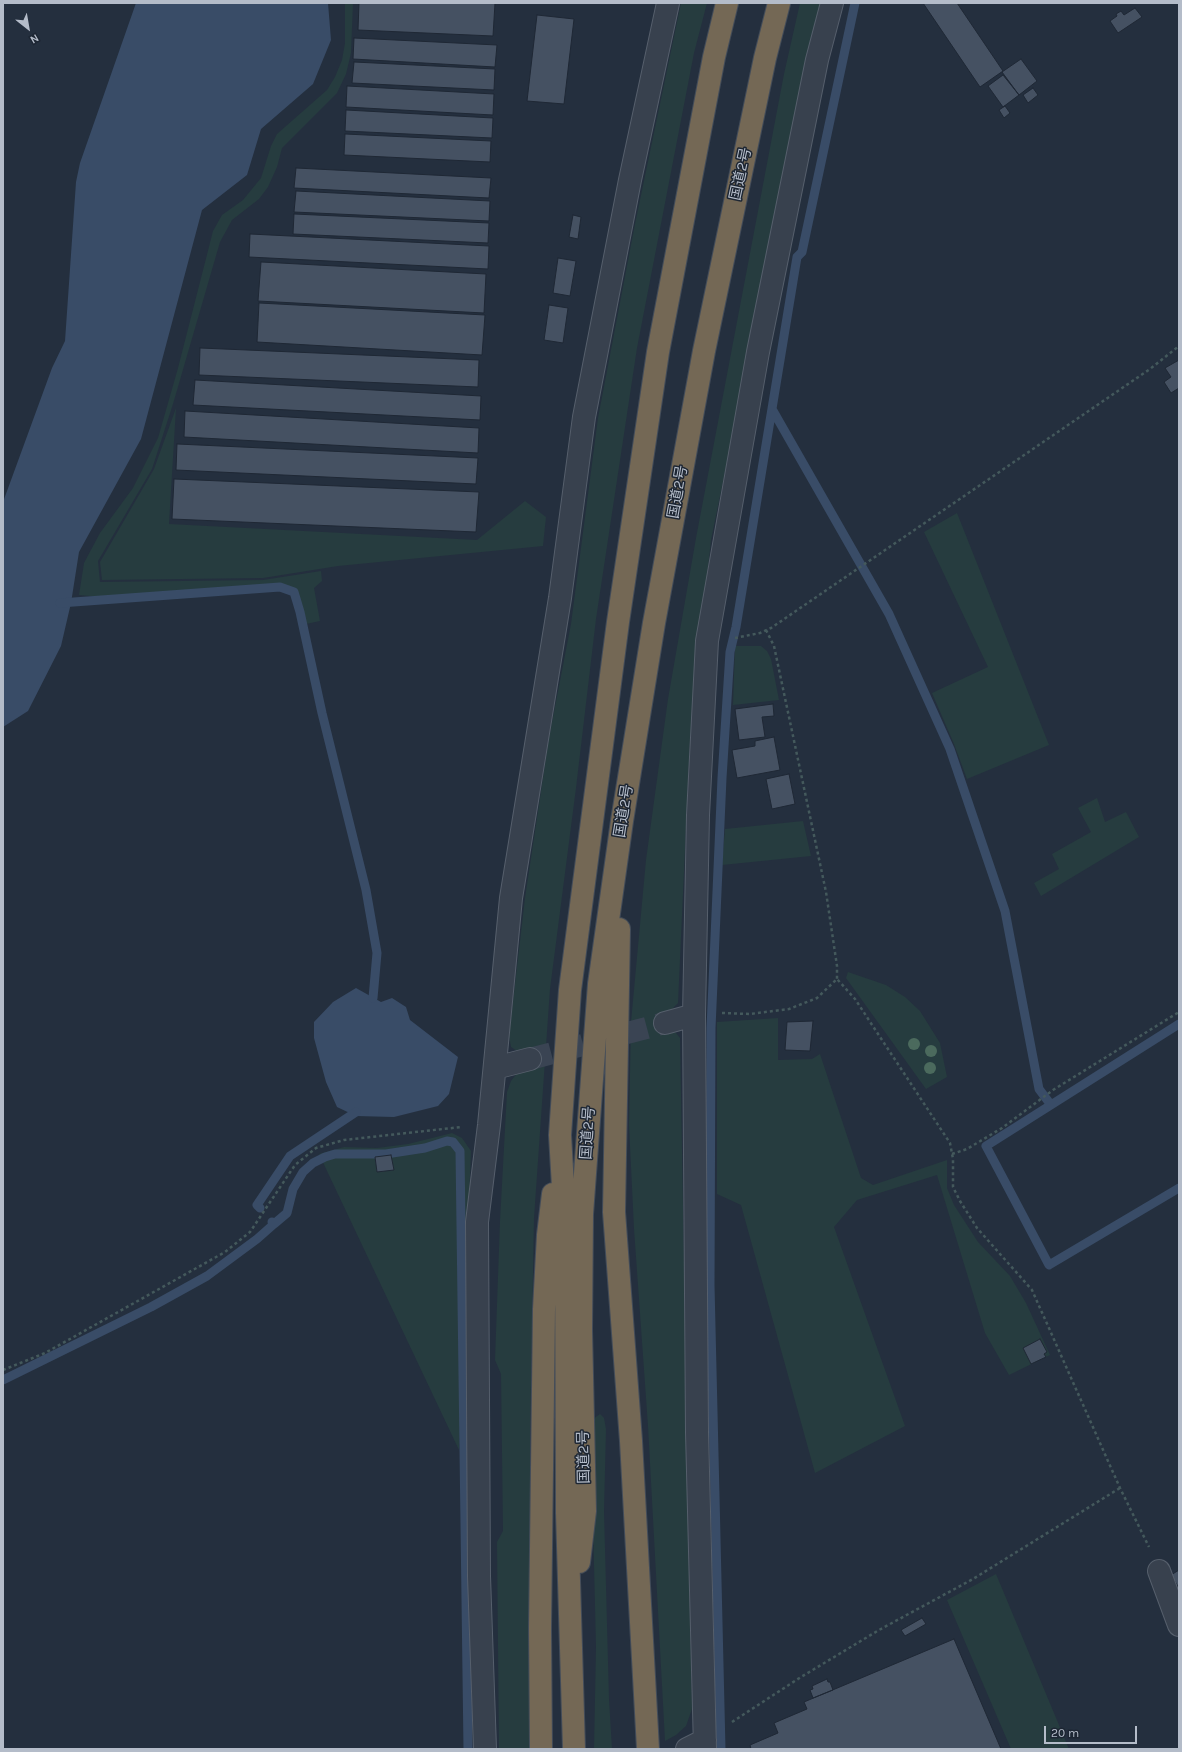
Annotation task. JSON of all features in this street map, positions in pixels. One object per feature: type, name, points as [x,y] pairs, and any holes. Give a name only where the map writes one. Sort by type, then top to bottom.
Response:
[{"type":"highway","name":"国道2号","points":[[574,1749],[566,1513],[566,1238],[560,1135],[570,990],[620,607],[658,352],[714,57],[727,3]]},
{"type":"highway","name":"国道2号","points":[[571,1631],[585,1511],[581,1330],[582,1214],[599,984],[622,822],[654,623],[704,351],[765,58],[779,3]]},
{"type":"highway","points":[[622,822],[614,1212],[631,1441],[648,1749]]},
{"type":"highway","points":[[541,1749],[540,1628],[544,1309],[548,1235],[560,1135]]},
{"type":"street","points":[[485,1749],[479,1576],[477,1222],[495,1068],[511,898],[560,598],[584,417],[630,180],[668,3]]},
{"type":"street","points":[[699,1746],[694,1015],[698,815],[707,641],[758,352],[818,60],[832,3]]},
{"type":"street","points":[[665,1023],[694,1015]]},
{"type":"street","points":[[495,1068],[530,1059]]},
{"type":"street","points":[[1159,1571],[1179,1625]]},
{"type":"path","points":[[738,638],[746,637],[766,630],[1150,369],[1179,346]]},
{"type":"path","points":[[766,630],[774,646],[826,892],[837,966],[837,980],[859,1006],[950,1143],[952,1154],[953,1187],[977,1228],[1032,1290],[1120,1488],[1159,1571]]},
{"type":"path","points":[[717,1013],[750,1014],[789,1009],[817,998],[837,980]]},
{"type":"path","points":[[952,1154],[967,1149],[996,1131],[1048,1094],[1179,1012]]},
{"type":"path","points":[[3,1370],[45,1353],[225,1252],[250,1232],[294,1165],[316,1148],[344,1140],[489,1125]]},
{"type":"path","points":[[731,1722],[801,1676],[879,1630],[973,1579],[1120,1488]]},
{"type":"green space","points":[[345,3],[353,3],[351,53],[346,74],[337,93],[282,148],[277,167],[268,187],[259,199],[232,220],[220,242],[173,404],[152,469],[98,561],[100,582],[263,580],[321,571],[322,581],[314,588],[320,621],[306,624],[296,590],[282,585],[101,597],[79,595],[84,563],[100,533],[133,488],[158,438],[178,368],[213,231],[222,215],[243,200],[261,178],[271,146],[277,134],[327,90],[335,77],[342,60],[345,43]]},
{"type":"green space","points":[[681,3],[707,3],[694,53],[637,348],[596,619],[550,989],[534,1218],[530,1441],[532,1749],[499,1749],[497,1542],[503,1531],[501,1374],[495,1360],[500,1221],[507,1092],[511,1081],[518,1072],[520,1053],[511,1047],[509,1036],[525,898],[549,738],[571,624],[598,418],[635,224]]},
{"type":"green space","points":[[800,3],[821,3],[711,540],[690,740],[678,1003],[672,1009],[663,1014],[670,1029],[680,1038],[692,1709],[686,1726],[676,1735],[665,1741],[648,1426],[634,1229],[629,1125],[631,1022],[646,860],[668,699],[696,538],[784,74]]},
{"type":"green space","points":[[176,408],[169,524],[477,540],[525,501],[546,517],[543,546],[338,566],[263,578],[102,580],[100,562],[154,469]]},
{"type":"green space","points":[[957,513],[1049,745],[967,779],[932,693],[988,667],[924,532]]},
{"type":"green space","points":[[735,646],[761,646],[767,651],[771,659],[779,700],[733,705]]},
{"type":"green space","points":[[1097,798],[1105,822],[1126,812],[1139,837],[1041,896],[1034,883],[1059,869],[1052,854],[1091,832],[1078,808]]},
{"type":"green space","points":[[803,821],[811,856],[722,865],[725,829]]},
{"type":"green space","points":[[848,972],[886,985],[905,997],[920,1011],[940,1043],[947,1077],[926,1089],[846,978]]},
{"type":"green space","points":[[778,1018],[778,1060],[812,1059],[820,1054],[861,1178],[873,1185],[947,1160],[947,1188],[954,1205],[978,1242],[1010,1276],[1026,1303],[1050,1355],[1009,1375],[985,1333],[937,1175],[857,1200],[834,1227],[905,1426],[815,1473],[741,1205],[717,1194],[717,1022]]},
{"type":"green space","points":[[452,1133],[462,1138],[471,1151],[459,1450],[319,1154],[344,1147],[377,1148],[408,1144]]},
{"type":"green space","points":[[600,1414],[604,1418],[606,1429],[604,1511],[609,1699],[612,1749],[594,1749],[596,1647],[591,1441],[593,1419]]},
{"type":"green space","points":[[996,1574],[1069,1749],[1011,1749],[947,1600]]},
{"type":"water","points":[[136,3],[328,3],[331,40],[313,84],[261,129],[247,175],[202,210],[141,439],[79,552],[71,603],[61,646],[28,711],[3,727],[3,502],[52,368],[65,341],[76,182],[80,163]]},
{"type":"water","points":[[356,988],[381,1002],[392,998],[406,1007],[410,1020],[458,1057],[449,1094],[438,1106],[394,1117],[356,1116],[337,1107],[326,1082],[314,1038],[314,1022],[333,1002]]},
{"type":"building","points":[[359,3],[495,3],[493,36],[358,30]]},
{"type":"building","points":[[923,3],[957,3],[1003,71],[980,87]]},
{"type":"building","points":[[1135,8],[1142,17],[1118,33],[1110,21],[1121,11],[1124,15]]},
{"type":"building","points":[[537,15],[574,19],[564,104],[527,101]]},
{"type":"building","points":[[354,38],[497,45],[495,67],[353,59]]},
{"type":"building","points":[[1021,59],[1037,81],[1019,95],[1002,72]]},
{"type":"building","points":[[354,62],[495,69],[494,90],[352,83]]},
{"type":"building","points":[[1003,75],[1019,95],[1003,107],[988,86]]},
{"type":"building","points":[[347,86],[494,94],[493,115],[346,107]]},
{"type":"building","points":[[1033,88],[1038,95],[1028,103],[1023,95]]},
{"type":"building","points":[[1005,106],[1010,113],[1004,118],[999,110]]},
{"type":"building","points":[[346,110],[493,118],[492,138],[345,131]]},
{"type":"building","points":[[345,134],[491,141],[490,162],[344,155]]},
{"type":"building","points":[[296,168],[491,178],[489,198],[294,188]]},
{"type":"building","points":[[296,191],[490,201],[489,221],[294,212]]},
{"type":"building","points":[[294,214],[489,223],[488,243],[293,234]]},
{"type":"building","points":[[573,215],[581,217],[578,239],[569,237]]},
{"type":"building","points":[[250,234],[489,246],[488,269],[249,257]]},
{"type":"building","points":[[558,258],[576,261],[570,296],[553,293]]},
{"type":"building","points":[[261,262],[486,274],[484,313],[258,301]]},
{"type":"building","points":[[259,303],[485,315],[482,355],[257,342]]},
{"type":"building","points":[[549,305],[568,308],[563,343],[544,340]]},
{"type":"building","points":[[200,348],[479,360],[478,387],[199,375]]},
{"type":"building","points":[[1179,360],[1179,388],[1171,393],[1164,382],[1171,377],[1165,368]]},
{"type":"building","points":[[195,380],[481,396],[480,420],[193,405]]},
{"type":"building","points":[[185,411],[479,428],[478,453],[184,437]]},
{"type":"building","points":[[177,444],[478,458],[476,484],[176,470]]},
{"type":"building","points":[[174,479],[479,492],[476,532],[172,519]]},
{"type":"building","points":[[773,704],[774,716],[762,717],[765,737],[739,740],[735,709]]},
{"type":"building","points":[[774,737],[780,770],[737,778],[732,750],[755,746],[755,741]]},
{"type":"building","points":[[789,774],[795,804],[772,809],[766,779]]},
{"type":"building","points":[[813,1021],[810,1051],[785,1050],[787,1022]]},
{"type":"building","points":[[391,1155],[394,1170],[377,1172],[375,1157]]},
{"type":"building","points":[[1040,1339],[1047,1352],[1044,1354],[1046,1357],[1031,1364],[1023,1348]]},
{"type":"building","points":[[1179,1570],[1179,1588],[1171,1575]]},
{"type":"building","points":[[922,1618],[926,1624],[905,1636],[901,1630]]},
{"type":"building","points":[[954,1639],[1001,1749],[751,1749],[750,1745],[778,1733],[774,1723],[807,1709],[804,1702]]},
{"type":"building","points":[[827,1679],[833,1690],[813,1698],[810,1690],[813,1689],[812,1686]]},
{"type":"waterway","points":[[721,1749],[710,1285],[711,1028],[722,778],[730,652],[736,627],[797,257],[802,252],[855,3]]},
{"type":"waterway","points":[[772,409],[889,614],[950,749],[1005,911],[1039,1089],[1051,1105]]},
{"type":"waterway","points":[[60,603],[280,587],[294,592],[300,612],[322,713],[366,890],[377,953],[373,998]]},
{"type":"waterway","points":[[1179,1024],[986,1146],[1049,1265],[1179,1188]]},
{"type":"waterway","points":[[260,1208],[257,1205],[290,1156],[356,1112]]},
{"type":"waterway","points":[[274,1224],[287,1213],[293,1189],[303,1172],[313,1163],[325,1157],[335,1154],[386,1154],[425,1148],[447,1141],[453,1142],[460,1151],[468,1749]]},
{"type":"waterway","points":[[3,1380],[151,1307],[207,1276],[257,1239],[274,1224],[272,1222]]},
{"type":"tunnel","points":[[530,1059],[665,1023]]}]
